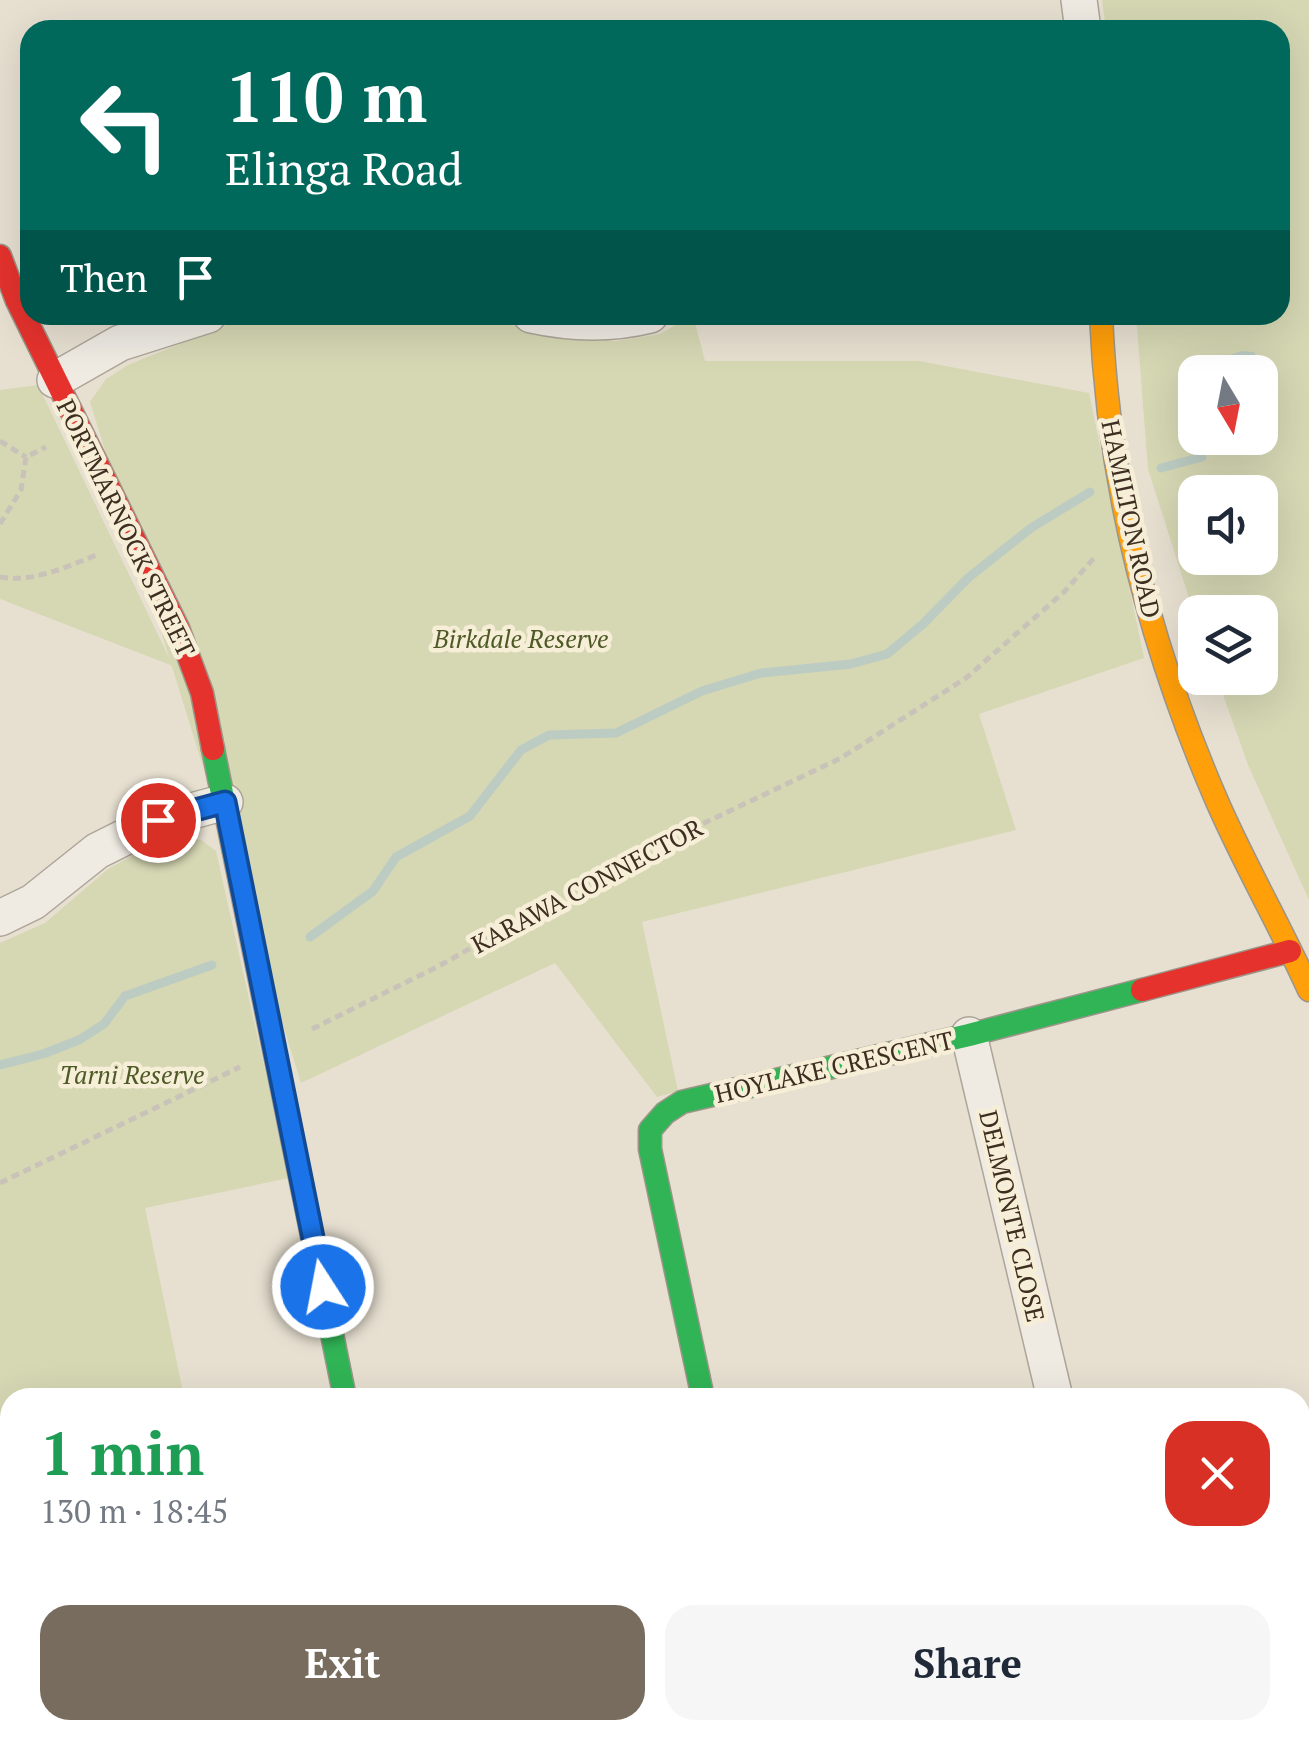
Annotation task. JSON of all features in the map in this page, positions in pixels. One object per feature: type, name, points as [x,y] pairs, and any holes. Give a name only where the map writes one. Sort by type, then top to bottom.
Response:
[{"type":"street","name":"PORTMARNOCK STREET","points":[[0,256],[20,307]]},
{"type":"street","name":"PORTMARNOCK STREET","points":[[29,325],[178,628],[202,693],[343,1388]]},
{"type":"street","points":[[55,380],[120,344],[178,325]]},
{"type":"street","name":"HAMILTON ROAD","points":[[1102,325],[1111,442],[1146,605],[1216,800],[1309,990]]},
{"type":"street","points":[[0,918],[34,902],[96,851],[158,820],[225,802]]},
{"type":"street","name":"HOYLAKE CRESCENT","points":[[701,1388],[654,1169],[650,1130],[665,1113],[682,1102],[969,1036],[1290,951]]},
{"type":"street","name":"DELMONTE CLOSE","points":[[969,1036],[1053,1388]]},
{"type":"path","points":[[26,457],[80,430]]},
{"type":"path","points":[[0,441],[26,457]]},
{"type":"path","points":[[0,524],[21,490],[26,457]]},
{"type":"path","name":"KARAWA CONNECTOR","points":[[0,1183],[189,1094],[437,966],[637,854],[840,758],[966,678],[1064,592],[1127,521]]},
{"type":"path","points":[[0,577],[16,580],[54,571],[106,551]]},
{"type":"green space","points":[[1102,0],[1309,0],[1309,900],[1248,765],[1223,695],[1278,695],[1278,595],[1188,595],[1182,575],[1278,575],[1278,475],[1178,475],[1178,563],[1148,469],[1137,325],[1290,325],[1290,20],[1105,20]]},
{"type":"green space","name":"Birkdale Reserve","points":[[226,325],[510,325],[616,341],[660,334],[676,325],[696,325],[705,361],[919,361],[1089,393],[1144,658],[979,714],[1016,830],[642,922],[678,1091],[657,1097],[555,963],[301,1083],[90,402],[106,379],[128,365]]},
{"type":"green space","points":[[38,385],[173,666],[0,599],[0,390]]},
{"type":"green space","name":"Tarni Reserve","points":[[163,839],[201,840],[216,851],[289,1178],[145,1208],[182,1388],[0,1388],[0,943],[45,923],[108,869]]},
{"type":"shaded area","points":[[1242,351],[1256,355],[1229,355]]},
{"type":"waterway","points":[[1161,468],[1202,457]]},
{"type":"waterway","points":[[310,937],[373,891],[396,857],[470,816],[521,750],[549,735],[616,733],[702,691],[761,673],[851,664],[887,654],[968,578],[1031,528],[1090,492]]},
{"type":"waterway","points":[[0,1065],[79,1040],[104,1024],[125,996],[212,965]]},
{"type":"traffic: fast","points":[[213,749],[343,1388]]},
{"type":"traffic: fast","points":[[701,1388],[650,1149],[650,1130],[665,1113],[682,1102],[1142,990]]},
{"type":"traffic: slow","points":[[1102,325],[1112,440],[1152,622],[1216,799],[1309,990]]},
{"type":"traffic: jam","points":[[0,256],[20,307]]},
{"type":"traffic: jam","points":[[29,325],[178,628],[202,693],[213,749]]},
{"type":"traffic: jam","points":[[1142,990],[1290,951]]},
{"type":"route","points":[[158,820],[225,802],[323,1287]]}]
